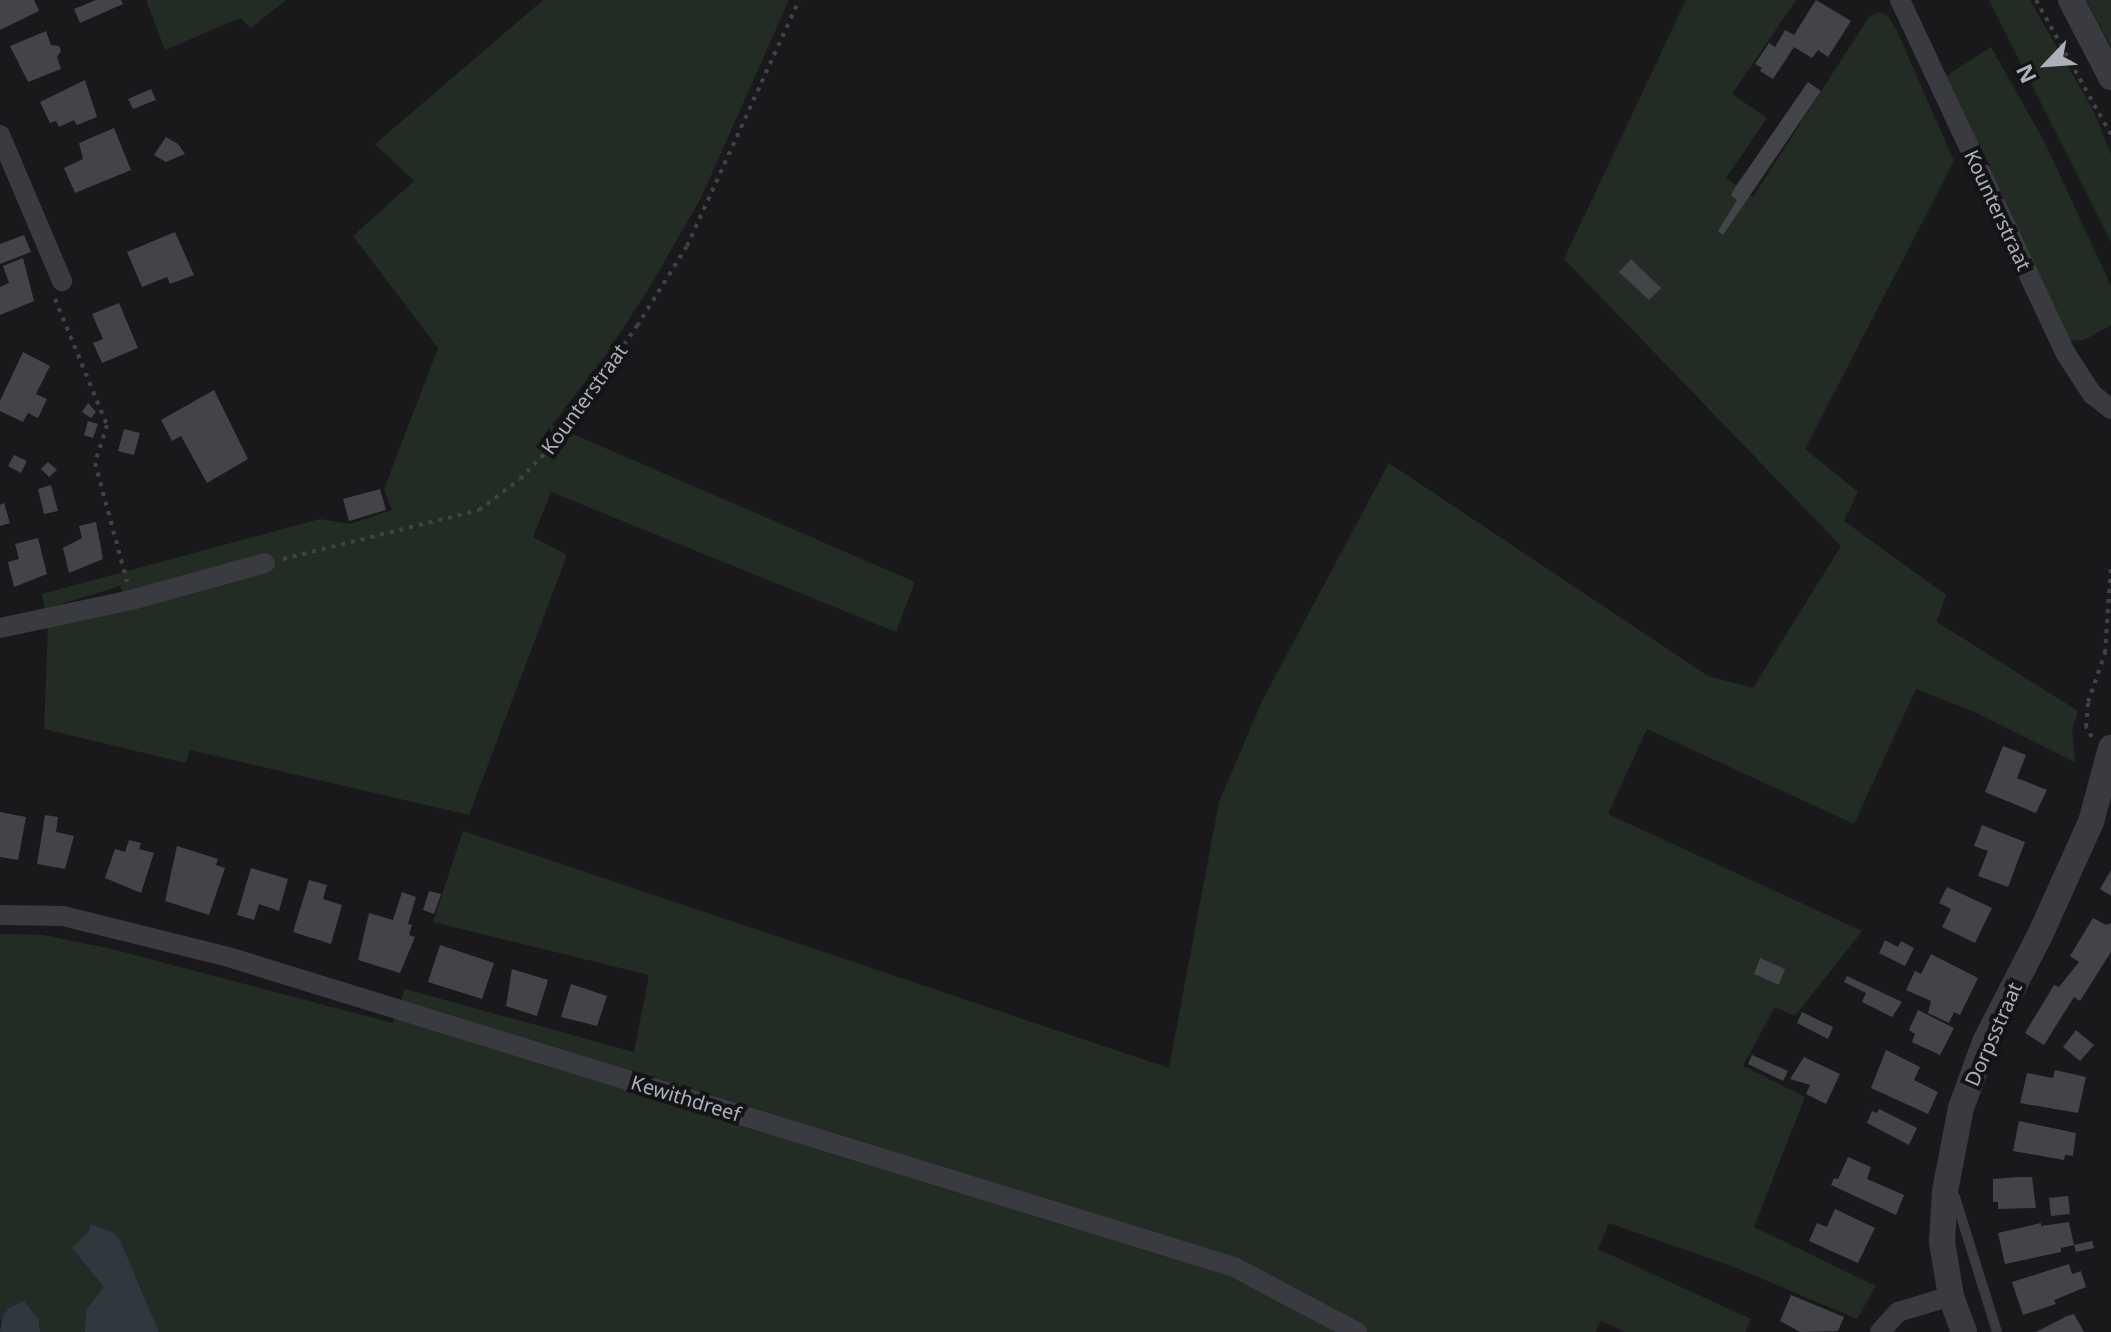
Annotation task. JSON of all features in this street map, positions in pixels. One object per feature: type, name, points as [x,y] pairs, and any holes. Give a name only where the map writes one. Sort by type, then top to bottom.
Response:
[{"type":"street","name":"Kounterstraat","points":[[1900,0],[2066,354],[2092,394],[2111,409]]},
{"type":"street","points":[[2071,0],[2111,77]]},
{"type":"street","points":[[0,135],[62,281]]},
{"type":"street","points":[[0,628],[131,600],[265,563]]},
{"type":"street","name":"Dorpsstraat","points":[[1964,1332],[1951,1296],[1942,1242],[1948,1171],[1961,1108],[1985,1042],[2062,889],[2091,822],[2111,753]]},
{"type":"street","name":"Kewithdreef","points":[[0,915],[63,916],[255,965],[1234,1267],[1357,1332]]},
{"type":"street","points":[[1880,1332],[1898,1312],[1951,1296]]},
{"type":"lane","points":[[1948,1171],[1971,1257],[1997,1332]]},
{"type":"path","name":"Kounterstraat","points":[[265,563],[479,510],[520,479],[555,443],[637,326],[687,246],[799,0]]},
{"type":"path","points":[[2036,0],[2111,135]]},
{"type":"path","points":[[62,281],[55,299],[107,425],[95,463],[131,600]]},
{"type":"path","points":[[2111,564],[2105,653],[2088,702],[2086,727],[2097,747],[2111,753]]},
{"type":"shaded area","points":[[146,0],[286,0],[251,28],[240,18],[165,50]]},
{"type":"shaded area","points":[[543,0],[789,0],[701,198],[648,290],[605,356],[552,425],[915,582],[896,632],[551,492],[533,537],[567,555],[469,815],[190,750],[186,763],[44,729],[48,624],[127,603],[120,586],[45,609],[42,594],[320,519],[350,524],[392,510],[384,489],[438,348],[353,236],[414,181],[375,144]]},
{"type":"shaded area","points":[[1686,0],[1796,0],[1732,94],[1767,118],[1726,178],[1753,197],[1869,17],[1879,12],[1888,16],[1897,31],[1954,161],[1805,449],[1858,492],[1844,521],[1946,595],[1937,622],[2078,711],[2072,730],[2075,762],[1977,713],[1916,689],[1854,824],[1647,729],[1608,814],[1862,931],[1795,1016],[1775,1007],[1743,1066],[1805,1097],[1754,1227],[1876,1286],[1857,1319],[1734,1267],[1609,1223],[1598,1249],[1751,1319],[1745,1332],[1625,1332],[1601,1321],[1595,1332],[159,1332],[121,1242],[90,1225],[90,1231],[72,1248],[105,1287],[86,1310],[85,1332],[40,1332],[39,1320],[2,1317],[0,1322],[0,934],[43,935],[112,949],[393,1023],[405,989],[634,1052],[649,975],[433,922],[463,831],[1169,1068],[1219,802],[1262,701],[1389,463],[1708,676],[1753,688],[1841,546],[1564,259]]},
{"type":"shaded area","points":[[1989,0],[2030,0],[2094,112],[2111,154],[2111,242]]},
{"type":"shaded area","points":[[2086,0],[2111,0],[2111,47]]},
{"type":"shaded area","points":[[1991,47],[2045,143],[2111,286],[2111,325],[2084,340],[2062,341],[1943,78]]},
{"type":"shaded area","points":[[90,1224],[113,1232],[121,1242],[159,1332],[85,1332],[86,1310],[104,1287],[72,1248],[89,1231]]},
{"type":"shaded area","points":[[24,1301],[39,1320],[40,1332],[0,1332],[2,1317],[9,1308]]},
{"type":"building","points":[[0,0],[34,0],[39,11],[0,30]]},
{"type":"building","points":[[96,0],[121,0],[123,4],[80,23],[74,9]]},
{"type":"building","points":[[1816,0],[1851,21],[1828,57],[1818,50],[1812,58],[1794,47],[1773,79],[1760,71],[1762,68],[1755,64],[1769,43],[1775,47],[1785,30],[1794,35]]},
{"type":"building","points":[[46,31],[51,45],[59,46],[61,51],[57,57],[61,69],[28,82],[10,46]]},
{"type":"building","points":[[85,80],[97,117],[77,125],[74,120],[59,127],[56,121],[50,123],[40,102]]},
{"type":"building","points":[[1808,82],[1821,91],[1723,235],[1718,231],[1737,200],[1731,195],[1736,186]]},
{"type":"building","points":[[151,89],[156,100],[133,109],[128,99]]},
{"type":"building","points":[[114,128],[131,170],[75,193],[64,168],[83,159],[79,143]]},
{"type":"building","points":[[166,137],[178,144],[185,154],[166,162],[154,155]]},
{"type":"building","points":[[175,232],[194,275],[170,284],[167,277],[142,287],[127,252]]},
{"type":"building","points":[[24,235],[31,252],[0,264],[0,244]]},
{"type":"building","points":[[23,258],[34,301],[0,315],[0,287],[9,283],[3,266]]},
{"type":"building","points":[[1631,259],[1661,288],[1649,300],[1619,272]]},
{"type":"building","points":[[119,303],[138,348],[102,363],[93,343],[103,339],[92,314]]},
{"type":"building","points":[[23,352],[50,366],[36,394],[47,399],[38,418],[28,413],[23,422],[0,411],[0,401]]},
{"type":"building","points":[[214,390],[248,459],[207,483],[181,436],[172,441],[161,420]]},
{"type":"building","points":[[88,403],[96,412],[91,418],[82,412]]},
{"type":"building","points":[[88,421],[98,424],[93,438],[84,435]]},
{"type":"building","points":[[124,429],[140,433],[134,455],[118,451]]},
{"type":"building","points":[[14,455],[27,461],[21,473],[8,466]]},
{"type":"building","points":[[48,462],[57,470],[49,477],[41,469]]},
{"type":"building","points":[[51,485],[58,511],[44,514],[38,489]]},
{"type":"building","points":[[380,489],[386,510],[349,521],[343,499]]},
{"type":"building","points":[[4,503],[10,523],[0,526],[0,505]]},
{"type":"building","points":[[96,522],[103,559],[69,573],[63,548],[82,538],[79,526]]},
{"type":"building","points":[[38,538],[47,574],[14,587],[8,562],[19,559],[15,544]]},
{"type":"building","points":[[2003,746],[2026,755],[2017,778],[2047,790],[2036,813],[1985,792]]},
{"type":"building","points":[[0,812],[26,817],[18,860],[0,857]]},
{"type":"building","points":[[45,815],[58,817],[56,832],[74,836],[65,869],[37,864]]},
{"type":"building","points":[[1982,825],[2025,842],[2008,887],[1978,876],[1988,851],[1974,846]]},
{"type":"building","points":[[129,840],[141,843],[139,849],[154,853],[141,893],[105,878],[115,849],[125,852]]},
{"type":"building","points":[[177,846],[218,859],[216,865],[225,868],[209,915],[165,901]]},
{"type":"building","points":[[251,868],[288,879],[279,911],[259,904],[254,920],[237,915]]},
{"type":"building","points":[[2111,870],[2111,896],[2100,889]]},
{"type":"building","points":[[309,880],[327,885],[323,899],[342,905],[331,944],[293,932]]},
{"type":"building","points":[[1947,887],[1992,908],[1975,943],[1942,927],[1951,909],[1939,903]]},
{"type":"building","points":[[429,891],[441,894],[434,914],[423,910]]},
{"type":"building","points":[[402,892],[416,897],[408,924],[412,925],[409,935],[415,937],[400,973],[358,960],[369,913],[393,920]]},
{"type":"building","points":[[2093,918],[2106,925],[2111,923],[2111,952],[2080,1001],[2074,997],[2044,1045],[2025,1033],[2054,985],[2059,987],[2079,962],[2070,956]]},
{"type":"building","points":[[1885,940],[1898,947],[1901,941],[1914,948],[1905,966],[1879,953]]},
{"type":"building","points":[[440,945],[494,963],[482,999],[428,982]]},
{"type":"building","points":[[1931,954],[1978,978],[1960,1015],[1954,1012],[1949,1023],[1928,1013],[1931,1001],[1906,990],[1915,971],[1921,974]]},
{"type":"building","points":[[1760,958],[1785,969],[1779,985],[1754,974]]},
{"type":"building","points":[[512,969],[548,980],[537,1016],[506,1006]]},
{"type":"building","points":[[1847,976],[1902,1002],[1892,1017],[1862,1002],[1866,993],[1844,982]]},
{"type":"building","points":[[571,984],[607,996],[597,1026],[561,1017]]},
{"type":"building","points":[[1918,1010],[1954,1028],[1940,1055],[1912,1042],[1915,1034],[1909,1030]]},
{"type":"building","points":[[1802,1012],[1833,1027],[1828,1039],[1797,1023]]},
{"type":"building","points":[[2076,1030],[2094,1045],[2080,1061],[2063,1047]]},
{"type":"building","points":[[1886,1050],[1920,1067],[1914,1080],[1938,1092],[1928,1114],[1871,1088]]},
{"type":"building","points":[[1752,1055],[1788,1071],[1783,1081],[1748,1064]]},
{"type":"building","points":[[1804,1057],[1840,1074],[1826,1104],[1806,1094],[1810,1085],[1790,1079]]},
{"type":"building","points":[[2055,1070],[2086,1077],[2078,1113],[2020,1103],[2027,1073],[2053,1078]]},
{"type":"building","points":[[1879,1109],[1917,1128],[1909,1145],[1867,1123],[1872,1111],[1877,1113]]},
{"type":"building","points":[[2019,1121],[2076,1133],[2073,1156],[2065,1155],[2064,1160],[2013,1151]]},
{"type":"building","points":[[1848,1157],[1871,1167],[1867,1179],[1904,1195],[1896,1215],[1831,1185],[1834,1178],[1838,1179]]},
{"type":"building","points":[[2032,1177],[2036,1208],[1998,1209],[1998,1202],[1993,1202],[1993,1179]]},
{"type":"building","points":[[2068,1196],[2070,1214],[2051,1216],[2049,1198]]},
{"type":"building","points":[[1835,1209],[1875,1228],[1858,1263],[1809,1241],[1817,1223],[1827,1227]]},
{"type":"building","points":[[2069,1222],[2074,1245],[2061,1248],[2061,1252],[2005,1264],[1998,1233],[2041,1223],[2041,1226]]},
{"type":"building","points":[[2092,1241],[2094,1248],[2076,1252],[2074,1245]]},
{"type":"building","points":[[2069,1264],[2072,1274],[2081,1271],[2086,1287],[2054,1300],[2056,1304],[2023,1315],[2012,1282]]},
{"type":"building","points":[[1791,1295],[1844,1317],[1838,1331],[1800,1332],[1780,1321]]},
{"type":"building","points":[[2074,1314],[2084,1332],[2036,1332],[2067,1316]]}]
